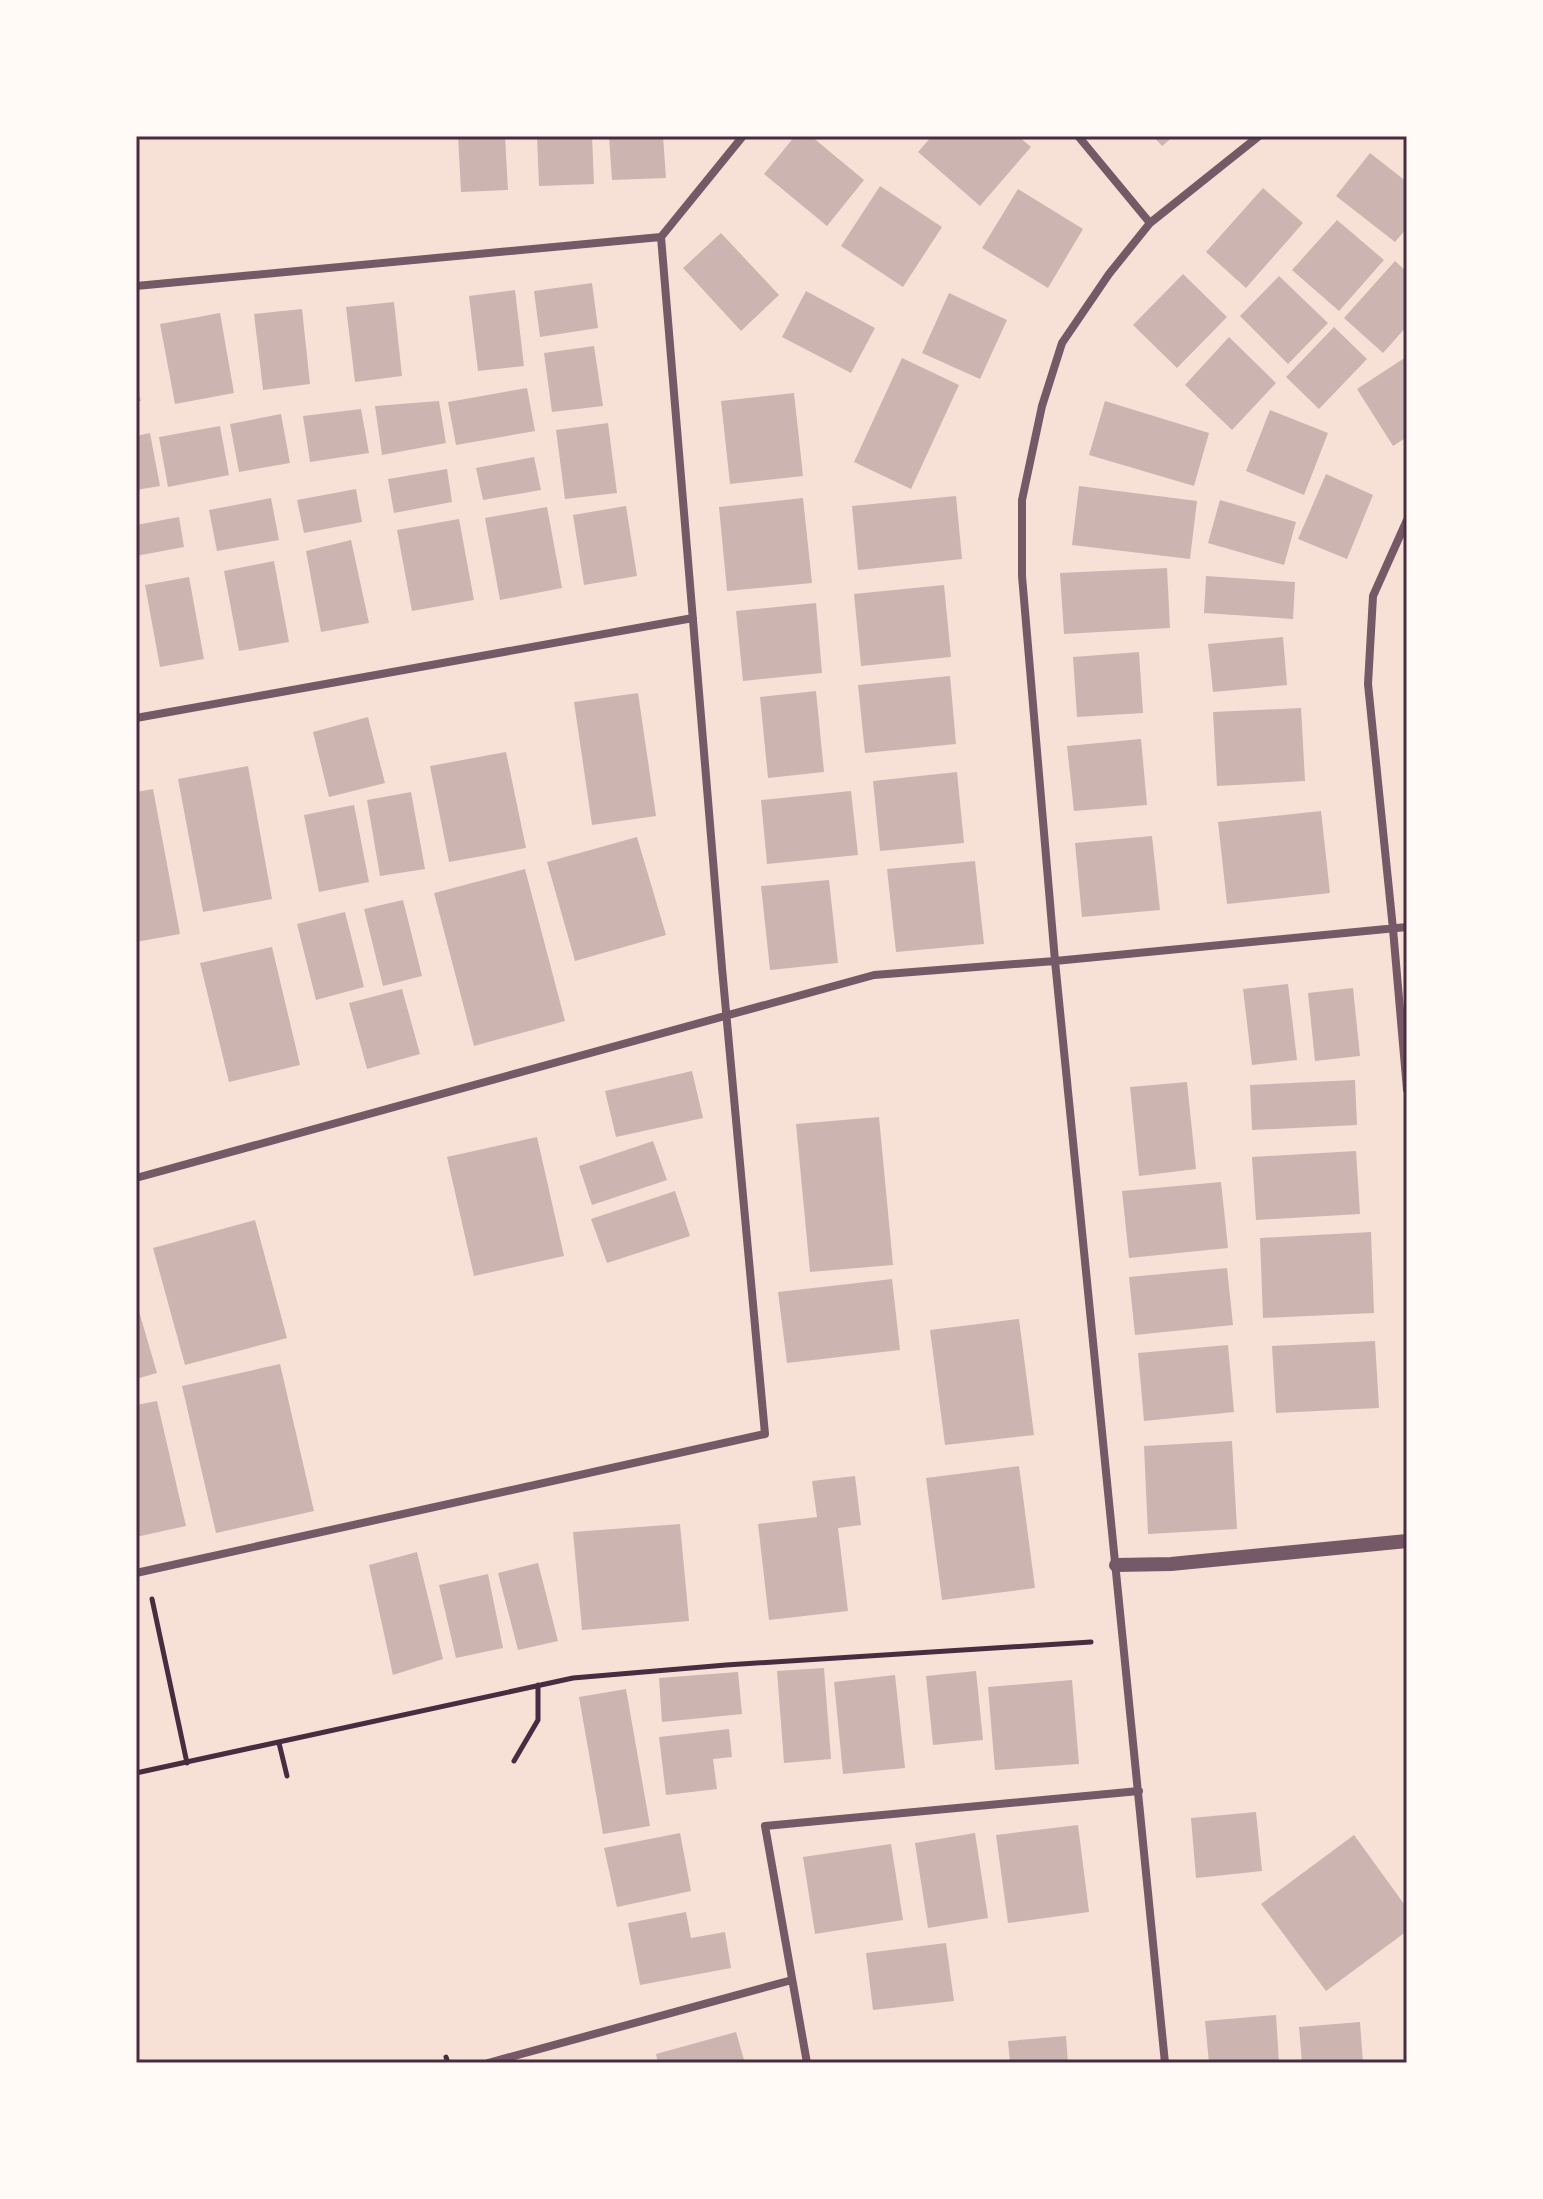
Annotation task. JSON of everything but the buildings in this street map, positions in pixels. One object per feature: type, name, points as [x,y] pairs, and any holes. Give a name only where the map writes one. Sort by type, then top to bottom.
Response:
[{"type":"street","points":[[141,1572],[765,1434],[661,237],[743,136]]},
{"type":"street","points":[[1078,136],[1150,223]]},
{"type":"street","points":[[1165,2063],[1055,961],[1022,576],[1022,500],[1042,406],[1062,343],[1109,274],[1150,223],[1259,136]]},
{"type":"street","points":[[136,286],[661,237]]},
{"type":"street","points":[[1407,520],[1373,596],[1368,684],[1407,1090]]},
{"type":"street","points":[[136,718],[693,618]]},
{"type":"street","points":[[136,1178],[874,975],[1407,927]]},
{"type":"street","points":[[1116,1565],[1171,1564],[1407,1541]]},
{"type":"street","points":[[807,2063],[765,1826],[1139,1791]]},
{"type":"street","points":[[488,2063],[792,1980]]},
{"type":"path","points":[[141,1572],[187,1763]]},
{"type":"path","points":[[136,1773],[573,1678],[726,1665],[1124,1640]]},
{"type":"path","points":[[514,1761],[538,1720],[538,1685]]},
{"type":"path","points":[[279,1743],[287,1776]]}]
